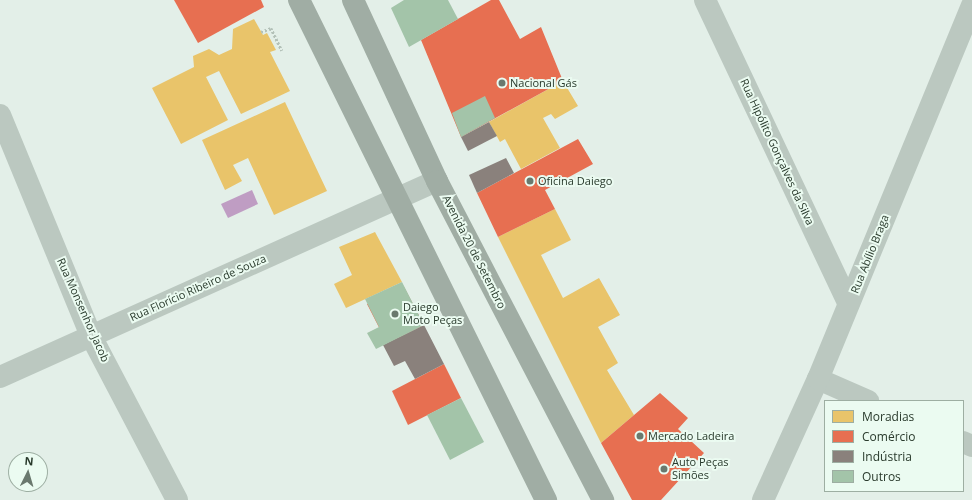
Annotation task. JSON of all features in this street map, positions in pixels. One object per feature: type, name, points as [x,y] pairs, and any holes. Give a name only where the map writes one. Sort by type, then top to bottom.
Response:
[{"type":"main road","points":[[299,0],[396,200],[546,500]]},
{"type":"main road","name":"Avenida 20 de Setembro","points":[[352,0],[437,181],[603,500]]},
{"type":"street","name":"Rua Hipólito Gonçalves da Silva","points":[[705,0],[849,304]]},
{"type":"street","name":"Rua Abílio Braga","points":[[763,500],[818,379],[972,5]]},
{"type":"street","name":"Rua Monsenhor Jacob","points":[[0,115],[92,336],[178,500]]},
{"type":"street","name":"Rua Florício Ribeiro de Souza","points":[[0,377],[437,181]]},
{"type":"street","points":[[818,379],[866,400]]},
{"type":"path","points":[[261,32],[271,28],[282,51]]},
{"type":"shaded area","points":[[252,190],[258,204],[228,218],[221,204]]},
{"type":"building: Moradias","points":[[254,19],[263,35],[267,33],[276,50],[270,52],[290,91],[241,114],[219,71],[206,77],[228,120],[181,144],[152,88],[194,67],[193,56],[209,49],[219,55],[232,49],[233,29]]},
{"type":"building: Moradias","points":[[563,81],[578,106],[555,119],[551,114],[543,118],[560,148],[521,169],[505,139],[500,142],[489,122]]},
{"type":"building: Moradias","points":[[285,102],[327,191],[274,215],[248,158],[233,165],[242,181],[225,190],[202,140]]},
{"type":"building: Moradias","points":[[555,209],[571,240],[541,255],[563,298],[599,278],[620,315],[598,327],[618,363],[607,370],[634,415],[601,443],[498,237]]},
{"type":"building: Moradias","points":[[375,232],[402,282],[346,308],[334,284],[352,275],[339,247]]},
{"type":"building: Comércio","points":[[174,0],[261,0],[264,7],[198,43]]},
{"type":"building: Comércio","points":[[491,0],[499,0],[520,39],[541,27],[563,81],[461,137],[421,40]]},
{"type":"building: Comércio","name":"Oficina Daiego","points":[[578,139],[593,164],[545,190],[555,209],[498,237],[477,193]]},
{"type":"building: Comércio","name":"Daiego Moto Peças","points":[[404,287],[424,325],[387,343],[367,304]]},
{"type":"building: Comércio","points":[[444,364],[461,398],[408,425],[392,391]]},
{"type":"building: Comércio","points":[[660,393],[688,418],[678,429],[704,453],[661,500],[632,500],[601,443]]},
{"type":"building: Indústria","points":[[489,122],[497,136],[468,151],[461,137]]},
{"type":"building: Indústria","points":[[506,158],[514,173],[477,193],[469,175]]},
{"type":"building: Indústria","points":[[424,325],[444,364],[415,379],[405,361],[394,366],[383,345]]},
{"type":"building: Outros","points":[[404,0],[448,0],[458,19],[409,47],[391,8]]},
{"type":"building: Outros","points":[[485,96],[495,118],[461,137],[452,113]]},
{"type":"building: Outros","name":"Daiego Moto Peças","points":[[402,282],[424,325],[376,349],[367,333],[379,327],[365,299]]},
{"type":"building: Outros","points":[[461,398],[484,442],[450,460],[427,415]]},
{"type":"place","name":"Nacional Gás","points":[[502,83]]},
{"type":"place","name":"Oficina Daiego","points":[[530,181]]},
{"type":"place","name":"Daiego Moto Peças","points":[[395,314]]},
{"type":"place","name":"Mercado Ladeira","points":[[640,436]]},
{"type":"place","name":"Auto Peças Simões","points":[[664,469]]}]
